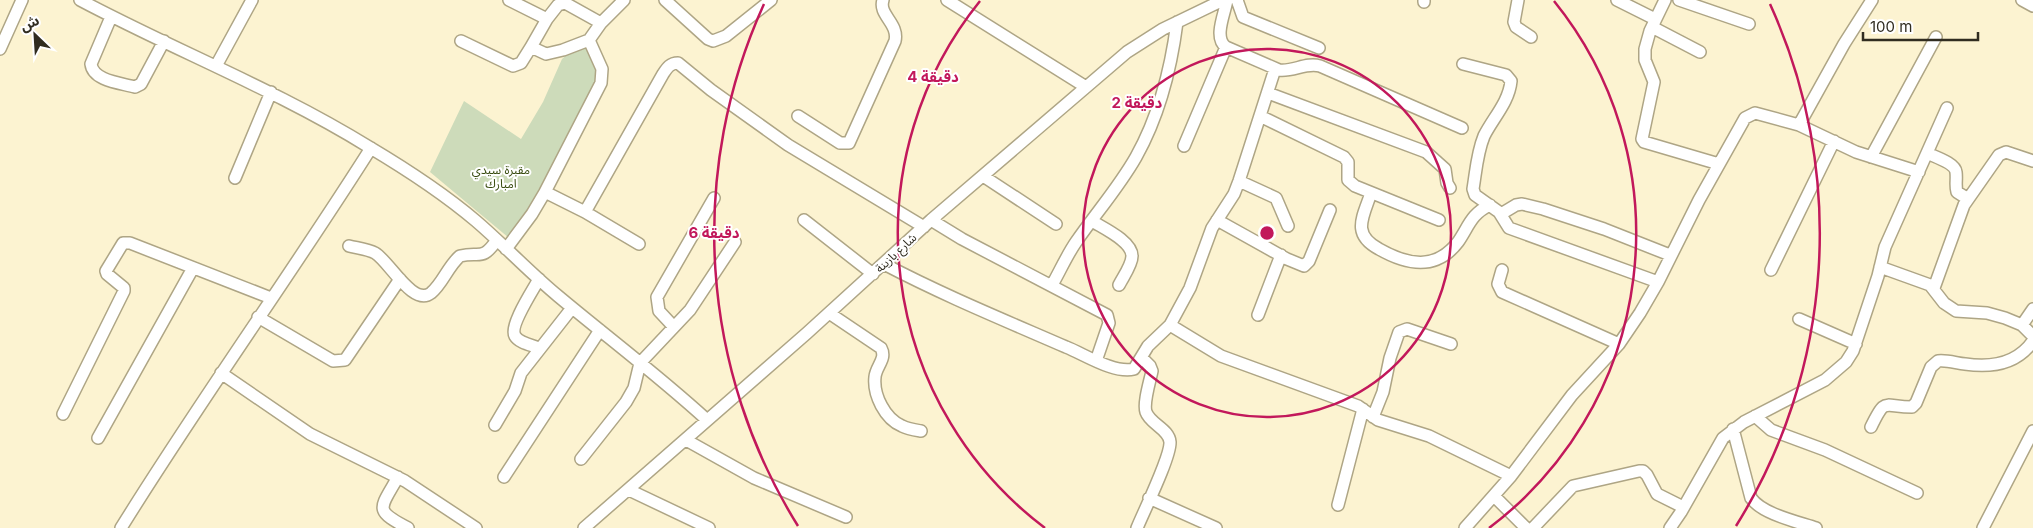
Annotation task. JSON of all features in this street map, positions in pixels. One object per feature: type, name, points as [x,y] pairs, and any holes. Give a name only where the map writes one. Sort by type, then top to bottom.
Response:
[{"type":"street","points":[[0,49],[22,0]]},
{"type":"street","points":[[80,0],[111,17],[272,92],[326,121],[371,148],[452,202],[572,308],[677,392],[708,420]]},
{"type":"street","points":[[216,66],[252,0]]},
{"type":"street","points":[[509,0],[546,19]]},
{"type":"street","points":[[531,47],[546,54],[589,40],[601,23],[624,0]]},
{"type":"street","points":[[665,0],[708,39],[713,41],[726,36],[771,0]]},
{"type":"street","points":[[798,116],[840,143],[849,143],[897,34],[895,27],[884,12],[883,0]]},
{"type":"street","points":[[947,0],[1086,88]]},
{"type":"street","name":"شارع بازينة","points":[[584,528],[686,440],[928,224],[1127,52],[1177,22],[1223,0]]},
{"type":"street","points":[[1227,0],[1220,37],[1222,45],[1275,69],[1287,70],[1309,65],[1320,66],[1462,128]]},
{"type":"street","points":[[1237,0],[1243,17],[1319,48]]},
{"type":"street","points":[[1518,0],[1514,22],[1516,27],[1531,36]]},
{"type":"street","points":[[1617,0],[1700,52]]},
{"type":"street","points":[[1664,0],[1653,23],[1644,55],[1654,82],[1642,139],[1644,142],[1719,164]]},
{"type":"street","points":[[1679,0],[1749,24]]},
{"type":"street","points":[[1799,125],[1844,44],[1872,0]]},
{"type":"street","points":[[2022,0],[2033,6]]},
{"type":"street","points":[[461,40],[512,66],[521,63],[546,19],[558,5],[565,3],[601,23]]},
{"type":"street","points":[[111,17],[91,64],[92,70],[97,76],[135,87],[141,84],[164,41]]},
{"type":"street","points":[[1052,285],[1075,244],[1109,200],[1136,158],[1153,118],[1172,61],[1177,22]]},
{"type":"street","points":[[1871,157],[1936,37]]},
{"type":"street","points":[[506,249],[532,214],[545,192],[601,83],[602,69],[589,40]]},
{"type":"street","points":[[1184,146],[1226,47]]},
{"type":"street","points":[[585,212],[663,74],[669,66],[678,63],[711,90],[788,145],[928,224],[962,239],[1107,314],[1109,323],[1096,361]]},
{"type":"street","points":[[1463,64],[1506,75],[1511,81],[1507,96],[1487,132],[1477,156],[1474,193],[1501,214],[1507,226],[1514,230],[1658,282]]},
{"type":"street","points":[[884,264],[978,310],[1096,361],[1128,371],[1134,369],[1148,346],[1170,325],[1190,288],[1212,228],[1234,194],[1275,69]]},
{"type":"street","points":[[235,178],[272,92]]},
{"type":"street","points":[[1268,93],[1429,154],[1445,169],[1450,188]]},
{"type":"street","points":[[1670,528],[1723,438],[1733,429],[1755,416],[1825,380],[1846,362],[1856,344],[1885,247],[1947,108]]},
{"type":"street","points":[[1465,528],[1511,476],[1558,413],[1619,344],[1658,282],[1670,255],[1719,164],[1745,118],[1750,114],[1761,114],[1799,125],[1871,157],[1919,172]]},
{"type":"street","points":[[1260,116],[1344,157],[1348,162],[1347,177],[1350,183],[1438,220]]},
{"type":"street","points":[[1771,270],[1834,141]]},
{"type":"street","points":[[121,528],[221,373],[334,207],[371,148]]},
{"type":"street","points":[[1928,153],[1954,166],[1957,192],[1968,199]]},
{"type":"street","points":[[1934,288],[1964,206],[2002,153],[2011,153],[2033,161]]},
{"type":"street","points":[[983,176],[1056,224]]},
{"type":"street","points":[[1239,180],[1276,198],[1288,226]]},
{"type":"street","points":[[545,192],[585,212],[639,244]]},
{"type":"street","points":[[1371,193],[1361,224],[1364,238],[1378,249],[1400,259],[1418,263],[1431,262],[1447,253],[1457,242],[1474,215],[1490,205]]},
{"type":"street","points":[[673,326],[659,311],[657,297],[714,198]]},
{"type":"street","points":[[1501,214],[1516,205],[1522,204],[1604,229],[1670,255]]},
{"type":"street","points":[[1217,220],[1302,266],[1307,264],[1330,210]]},
{"type":"street","points":[[804,220],[873,274]]},
{"type":"street","points":[[1092,221],[1124,241],[1130,251],[1132,256],[1119,285]]},
{"type":"street","points":[[349,246],[375,253],[418,295],[424,296],[432,292],[460,256],[482,255],[497,240]]},
{"type":"street","points":[[581,459],[626,402],[634,388],[640,363],[690,310],[735,242]]},
{"type":"street","points":[[63,414],[124,291],[124,288],[107,274],[106,270],[123,244],[130,243],[271,298]]},
{"type":"street","points":[[1258,315],[1281,256]]},
{"type":"street","points":[[1880,267],[1934,288],[1944,303],[1956,311],[1993,314],[2022,325],[2033,336]]},
{"type":"street","points":[[98,438],[193,268]]},
{"type":"street","points":[[1502,270],[1498,284],[1502,292],[1619,344]]},
{"type":"street","points":[[258,317],[334,360],[345,360],[400,279]]},
{"type":"street","points":[[539,279],[513,326],[515,336],[519,340],[539,348]]},
{"type":"street","points":[[495,425],[515,391],[521,373],[572,308]]},
{"type":"street","points":[[2022,325],[2033,308]]},
{"type":"street","points":[[829,313],[881,348],[883,358],[875,376],[876,391],[880,404],[893,421],[902,426],[921,431]]},
{"type":"street","points":[[1799,319],[1856,344]]},
{"type":"street","points":[[1170,325],[1221,356],[1363,409],[1372,417],[1382,422],[1429,436],[1511,476]]},
{"type":"street","points":[[1372,417],[1383,392],[1390,358],[1399,332],[1407,328],[1451,344]]},
{"type":"street","points":[[504,477],[600,330]]},
{"type":"street","points":[[1871,427],[1879,410],[1884,406],[1891,404],[1912,407],[1916,403],[1931,367],[1938,361],[1980,366],[2004,364],[2022,353],[2033,341]]},
{"type":"street","points":[[1137,528],[1161,472],[1170,444],[1166,434],[1147,414],[1145,407],[1152,370],[1142,358]]},
{"type":"street","points":[[221,373],[310,434],[398,477],[476,528]]},
{"type":"street","points":[[1338,505],[1363,409]]},
{"type":"street","points":[[1755,416],[1771,430],[1825,450],[1917,493]]},
{"type":"street","points":[[1733,429],[1751,498],[1755,504],[1768,511],[1816,528]]},
{"type":"street","points":[[1983,528],[2033,431]]},
{"type":"street","points":[[686,440],[754,478],[846,517]]},
{"type":"street","points":[[1533,528],[1573,486],[1640,471],[1647,475],[1657,494],[1684,507]]},
{"type":"street","points":[[398,477],[383,505],[384,512],[388,517],[408,528]]},
{"type":"street","points":[[629,490],[709,528]]},
{"type":"street","points":[[1494,496],[1526,528]]},
{"type":"street","points":[[1149,498],[1216,528]]},
{"type":"green space","name":"مقبرة سيدي امبارك","points":[[592,44],[602,76],[543,189],[509,238],[430,172],[464,101],[521,139],[543,102],[562,59],[575,47]]}]
